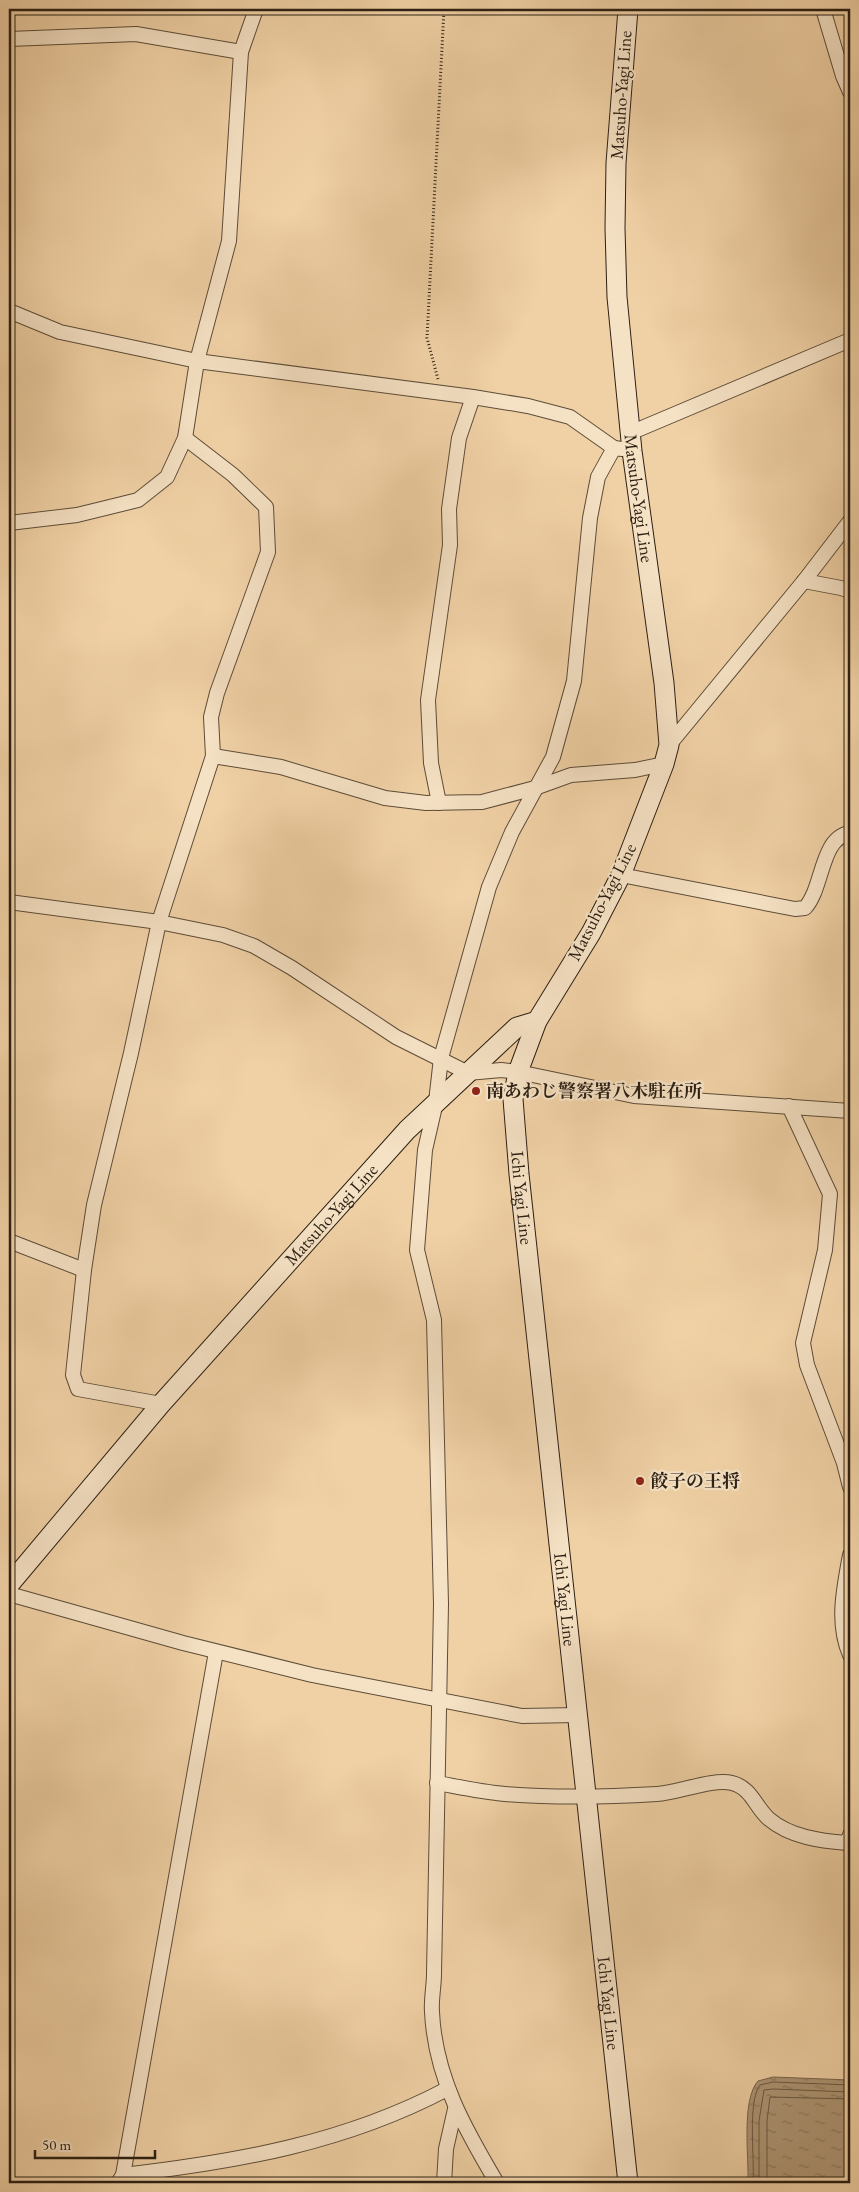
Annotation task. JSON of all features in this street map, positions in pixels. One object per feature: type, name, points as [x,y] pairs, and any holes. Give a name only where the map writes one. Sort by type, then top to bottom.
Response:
[{"type":"main road","name":"Matsuho-Yagi Line","points":[[9,1585],[161,1404],[406,1130],[517,1028],[537,1021],[591,933],[621,874],[664,764],[669,745],[664,683],[625,444],[615,228],[616,163],[628,9]]},
{"type":"main road","name":"Ichi Yagi Line","points":[[537,1021],[518,1072],[513,1099],[519,1174],[628,2183]]},
{"type":"street","points":[[9,523],[77,515],[138,500],[167,477],[185,438],[197,361],[229,241],[241,52],[256,9]]},
{"type":"street","points":[[823,9],[843,76],[850,92]]},
{"type":"street","points":[[9,39],[136,34],[241,52]]},
{"type":"street","points":[[9,311],[60,332],[197,361],[442,392],[528,406],[570,417],[625,444]]},
{"type":"street","points":[[497,2183],[464,2127],[447,2089],[437,2058],[432,2012],[441,1604],[434,1320],[417,1250],[425,1150],[436,1102],[441,1058],[489,887],[512,832],[553,757],[574,681],[590,518],[598,477],[625,444],[850,340]]},
{"type":"street","points":[[439,803],[431,763],[428,700],[450,545],[449,509],[459,438],[474,397]]},
{"type":"street","points":[[161,1404],[78,1389],[73,1375],[84,1270],[94,1205],[131,1054],[159,922],[213,756],[211,717],[217,693],[268,552],[266,507],[233,475],[185,438]]},
{"type":"street","points":[[669,745],[804,581],[850,521]]},
{"type":"street","points":[[804,581],[850,591]]},
{"type":"street","points":[[213,756],[281,768],[385,798],[426,803],[482,802],[535,788],[571,775],[635,770],[664,764]]},
{"type":"street","points":[[621,874],[795,909],[805,908],[812,900],[831,844],[842,834],[850,833]]},
{"type":"street","points":[[9,902],[159,922],[223,936],[254,946],[292,968],[396,1037],[468,1073],[501,1070],[518,1072],[634,1096],[850,1111]]},
{"type":"street","points":[[789,1106],[830,1194],[825,1250],[803,1343],[807,1365],[844,1463],[850,1487]]},
{"type":"street","points":[[9,1241],[84,1270]]},
{"type":"street","points":[[850,1555],[842,1598],[844,1641],[850,1655]]},
{"type":"street","points":[[9,1594],[216,1652],[312,1675],[522,1716],[577,1715]]},
{"type":"street","points":[[216,1652],[121,2179],[243,2158],[332,2137],[404,2111],[447,2089]]},
{"type":"street","points":[[437,1783],[504,1794],[586,1796],[660,1794],[713,1783],[731,1782],[750,1792],[768,1818],[785,1829],[820,1841],[847,1843],[850,1835]]},
{"type":"street","points":[[444,2183],[446,2149],[455,2109]]},
{"type":"path","points":[[442,392],[427,338],[444,9]]},
{"type":"water","points":[[773,2077],[850,2080],[850,2183],[748,2183],[747,2130],[749,2101],[758,2081]]},
{"type":"place","name":"南あわじ警察署八木駐在所","points":[[476,1091]]},
{"type":"place","name":"餃子の王将","points":[[640,1481]]}]
